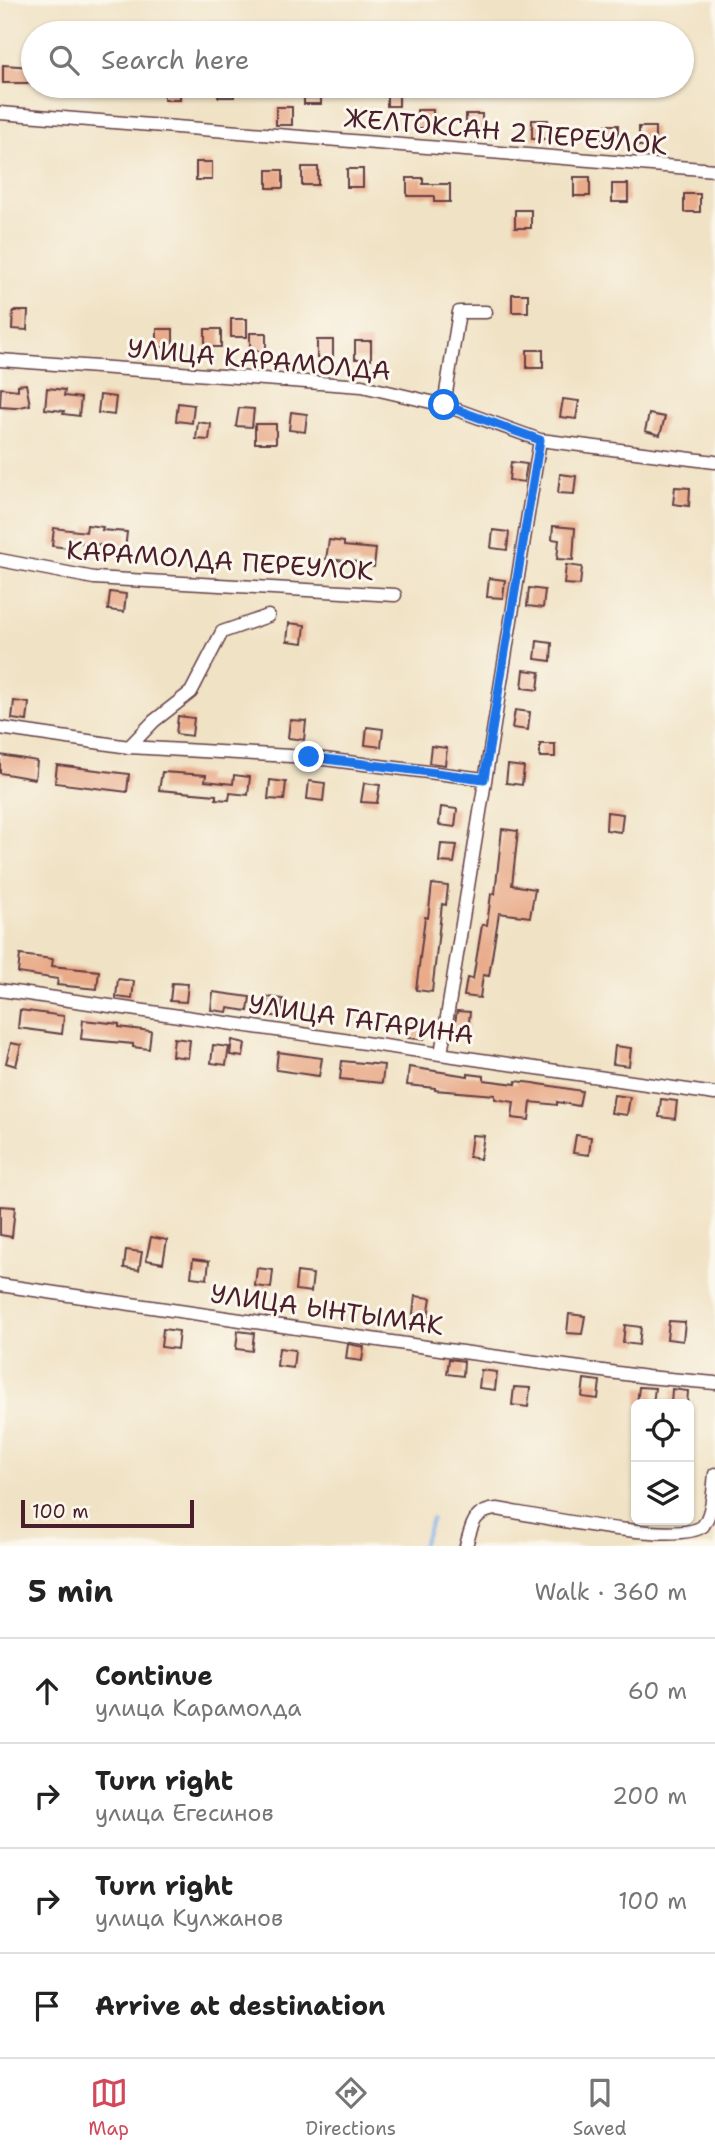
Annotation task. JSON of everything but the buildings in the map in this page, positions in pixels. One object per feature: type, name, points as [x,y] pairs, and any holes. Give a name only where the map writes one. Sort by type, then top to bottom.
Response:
[{"type":"street","name":"ЖЕЛТОКСАН 2 ПЕРЕУЛОК","points":[[0,113],[715,170]]},
{"type":"street","points":[[444,405],[459,312],[486,312]]},
{"type":"street","name":"УЛИЦА КАРАМОЛДА","points":[[0,360],[362,386],[444,405],[540,440],[715,462]]},
{"type":"street","points":[[441,1054],[540,440]]},
{"type":"street","name":"КАРАМОЛДА ПЕРЕУЛОК","points":[[0,560],[94,578],[395,595]]},
{"type":"street","points":[[129,747],[154,720],[191,692],[222,632],[268,616]]},
{"type":"street","points":[[0,728],[129,747],[309,757],[484,779]]},
{"type":"street","name":"УЛИЦА ГАГАРИНА","points":[[0,990],[715,1094]]},
{"type":"street","name":"УЛИЦА ЫНТЫМАК","points":[[0,1285],[648,1377],[715,1383]]},
{"type":"street","points":[[466,1546],[472,1524],[479,1514],[497,1508],[633,1536],[666,1539],[690,1533],[701,1528],[706,1520],[715,1474]]},
{"type":"waterway","points":[[422,1546],[432,1519]]},
{"type":"route","points":[[309,757],[484,779],[540,440],[444,405]]}]
